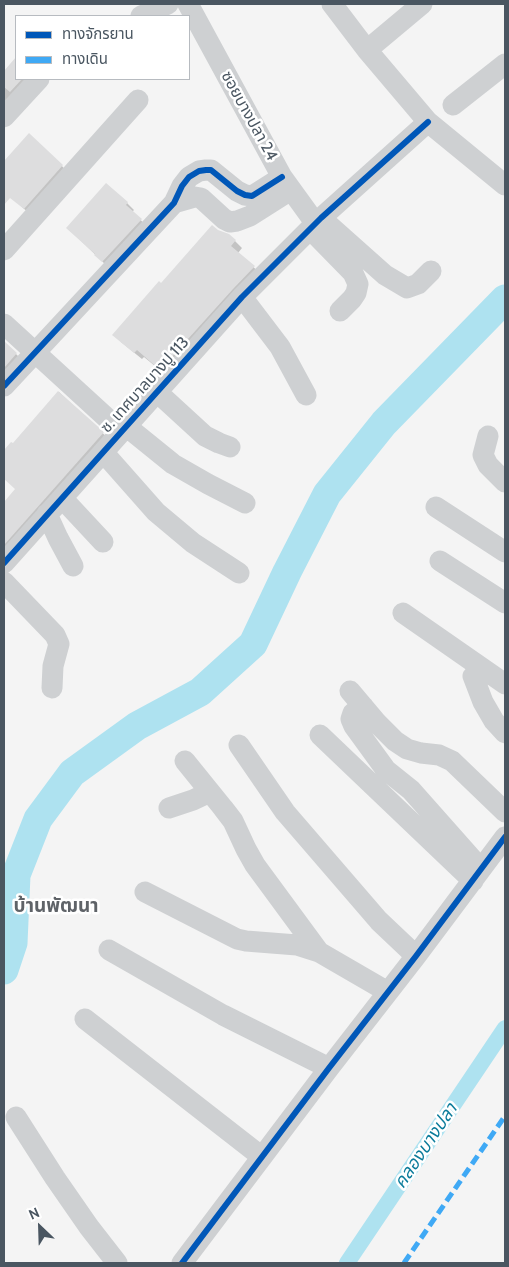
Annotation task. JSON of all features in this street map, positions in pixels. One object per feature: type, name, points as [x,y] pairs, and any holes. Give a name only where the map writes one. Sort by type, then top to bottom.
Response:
[{"type":"street","points":[[143,15],[168,4]]},
{"type":"street","points":[[332,4],[367,50],[428,122],[505,185]]},
{"type":"street","points":[[367,50],[422,4]]},
{"type":"street","name":"ซอยบางปลา 24","points":[[194,7],[287,183],[316,224]]},
{"type":"street","points":[[453,105],[505,64]]},
{"type":"street","points":[[4,117],[38,80]]},
{"type":"street","points":[[7,240],[138,100]]},
{"type":"street","name":"ซ. เทศบาลบางปู 113","points":[[4,562],[242,297],[316,224],[428,122]]},
{"type":"street","points":[[4,386],[174,203],[182,186],[189,177],[199,171],[211,170],[237,191],[252,196],[287,183]]},
{"type":"street","points":[[174,203],[195,197],[201,198],[224,219],[230,222],[238,221],[250,216],[287,183]]},
{"type":"street","points":[[316,224],[385,275],[407,288],[418,284],[431,271]]},
{"type":"street","points":[[316,224],[353,273],[358,284],[356,293],[340,311]]},
{"type":"street","points":[[242,297],[280,347],[306,395]]},
{"type":"street","points":[[4,324],[124,429],[174,464],[246,503]]},
{"type":"street","points":[[157,392],[205,436],[230,447]]},
{"type":"street","points":[[488,436],[483,456],[505,482]]},
{"type":"street","points":[[103,452],[156,512],[193,543],[239,573]]},
{"type":"street","points":[[62,498],[102,542]]},
{"type":"street","points":[[436,507],[505,552]]},
{"type":"street","points":[[47,514],[73,566]]},
{"type":"street","points":[[440,561],[505,603]]},
{"type":"street","points":[[4,582],[55,635],[60,644],[53,666],[52,688]]},
{"type":"street","points":[[403,614],[505,684]]},
{"type":"street","points":[[473,676],[483,702],[494,721],[505,733]]},
{"type":"street","points":[[477,875],[410,790],[386,770],[354,726],[351,718],[356,698],[376,723],[395,742],[407,749],[439,755],[452,761],[505,812]]},
{"type":"street","points":[[320,735],[477,875]]},
{"type":"street","points":[[239,746],[285,812],[379,921],[416,956]]},
{"type":"street","points":[[184,761],[224,808],[255,865],[319,952]]},
{"type":"street","points":[[169,808],[210,792]]},
{"type":"street","points":[[182,1263],[505,837]]},
{"type":"street","points":[[145,892],[236,938],[246,941],[298,945],[319,952],[388,992]]},
{"type":"street","points":[[109,950],[223,1015],[329,1068]]},
{"type":"street","points":[[85,1019],[262,1157]]},
{"type":"street","points":[[16,1117],[55,1178],[117,1263]]},
{"type":"building","points":[[15,58],[15,80],[21,80],[10,92],[4,87],[4,71]]},
{"type":"building","points":[[29,133],[63,165],[24,209],[10,198],[4,205],[4,161]]},
{"type":"building","points":[[106,183],[128,202],[126,205],[142,219],[102,262],[66,228]]},
{"type":"building","points":[[212,225],[236,240],[231,246],[255,266],[160,370],[137,350],[134,353],[112,335],[159,281],[161,283]]},
{"type":"building","points":[[4,341],[17,353],[4,368]]},
{"type":"building","points":[[58,391],[104,432],[4,545],[4,502],[15,489],[4,479],[4,450],[11,442],[13,443]]},
{"type":"waterway","points":[[4,970],[13,943],[16,875],[38,819],[72,773],[137,726],[200,692],[253,644],[327,494],[384,423],[505,299]]},
{"type":"waterway","name":"คลองบางปลา","points":[[347,1263],[505,1028]]},
{"type":"marked path","points":[[404,1263],[505,1116]]},
{"type":"cycle path","points":[[4,563],[242,297],[321,218],[428,122]]},
{"type":"cycle path","points":[[4,386],[174,203],[182,186],[189,177],[199,171],[211,170],[237,191],[252,196],[282,177]]},
{"type":"cycle path","points":[[182,1263],[505,837]]},
{"type":"district","name":"บ้านพัฒนา","points":[[56,906]]}]
